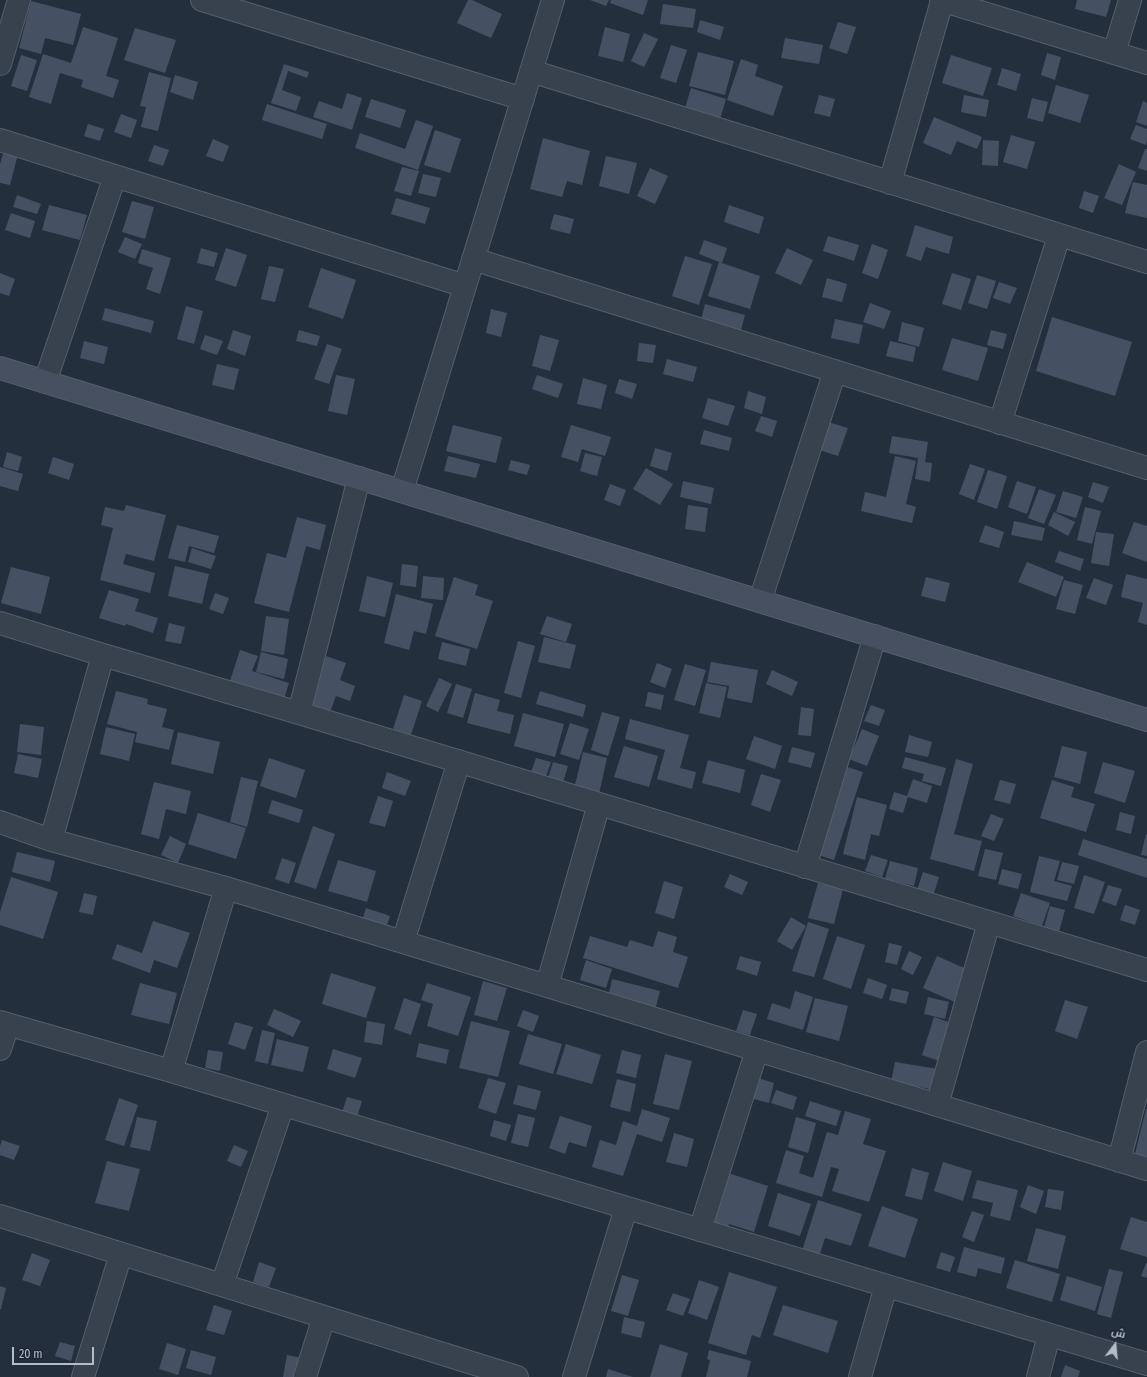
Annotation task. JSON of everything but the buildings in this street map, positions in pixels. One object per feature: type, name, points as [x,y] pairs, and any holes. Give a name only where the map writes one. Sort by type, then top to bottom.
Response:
[{"type":"street","points":[[0,64],[20,0]]},
{"type":"street","points":[[202,0],[523,100]]},
{"type":"street","points":[[402,491],[553,0]]},
{"type":"street","points":[[890,183],[941,0],[1147,63]]},
{"type":"street","points":[[1114,53],[1130,0]]},
{"type":"street","points":[[531,71],[1059,236],[1147,262]]},
{"type":"street","points":[[0,140],[465,286]]},
{"type":"street","points":[[45,382],[115,176]]},
{"type":"street","points":[[1000,422],[1059,236]]},
{"type":"street","points":[[473,259],[1147,468]]},
{"type":"street","points":[[0,368],[1147,720]]},
{"type":"street","points":[[760,601],[835,371]]},
{"type":"street","points":[[299,713],[359,478]]},
{"type":"street","points":[[0,623],[1147,970]]},
{"type":"street","points":[[805,866],[875,636]]},
{"type":"street","points":[[51,840],[104,655]]},
{"type":"street","points":[[403,942],[459,761]]},
{"type":"street","points":[[547,986],[599,804]]},
{"type":"street","points":[[0,822],[51,840],[226,888],[1147,1169]]},
{"type":"street","points":[[172,1071],[226,888]]},
{"type":"street","points":[[937,1105],[989,922]]},
{"type":"street","points":[[0,1050],[4,1024],[172,1071],[1147,1364]]},
{"type":"street","points":[[700,1230],[757,1050]]},
{"type":"street","points":[[1119,1161],[1147,1052]]},
{"type":"street","points":[[222,1285],[283,1105]]},
{"type":"street","points":[[574,1377],[626,1208]]},
{"type":"street","points":[[0,1216],[517,1377]]},
{"type":"street","points":[[83,1377],[121,1254]]},
{"type":"street","points":[[860,1377],[886,1286]]},
{"type":"street","points":[[305,1377],[324,1317]]},
{"type":"street","points":[[1038,1377],[1049,1335]]}]
